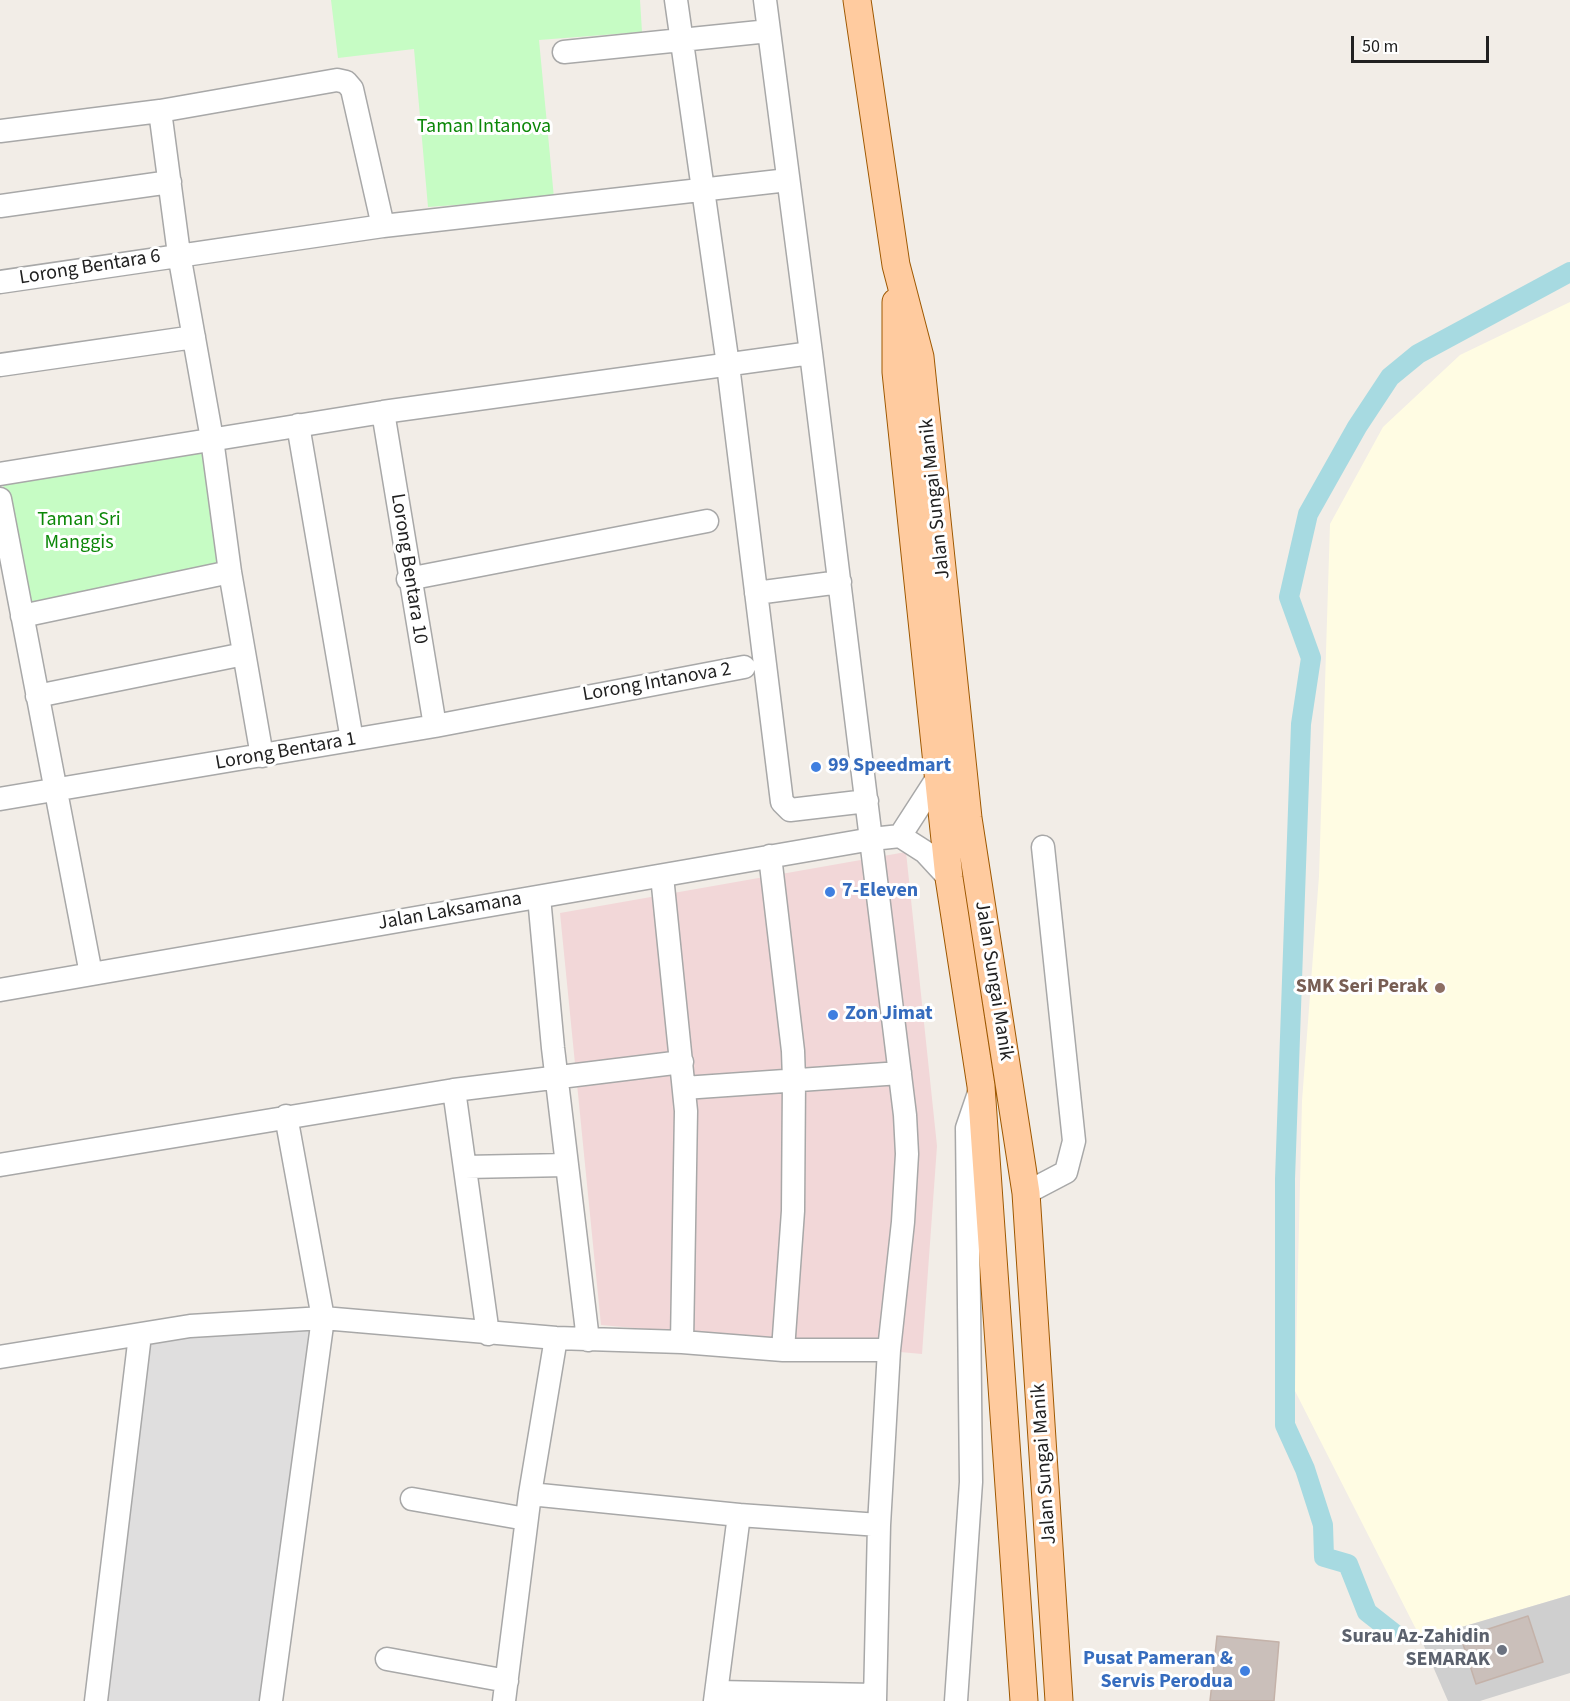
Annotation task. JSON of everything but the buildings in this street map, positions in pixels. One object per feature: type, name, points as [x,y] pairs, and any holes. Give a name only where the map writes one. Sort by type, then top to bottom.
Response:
[{"type":"main road","name":"Jalan Sungai Manik","points":[[857,0],[896,265],[920,357],[969,818],[1026,1193],[1059,1701]]},
{"type":"main road","name":"Jalan Sungai Manik","points":[[896,265],[896,372],[940,774],[949,878],[981,1086],[1024,1701]]},
{"type":"street","points":[[676,0],[728,365],[784,807],[790,810],[867,801]]},
{"type":"street","points":[[739,1515],[716,1696],[875,1698],[879,1525],[889,1350],[903,1222],[907,1154],[900,1073],[872,839],[812,353],[765,0]]},
{"type":"street","points":[[564,52],[769,31]]},
{"type":"street","points":[[0,132],[160,111],[337,80],[346,82],[352,89],[383,226]]},
{"type":"street","points":[[160,111],[180,254],[212,439],[230,572],[262,756]]},
{"type":"street","name":"Lorong Bentara 6","points":[[0,282],[383,226],[788,180]]},
{"type":"street","points":[[0,206],[170,182]]},
{"type":"street","points":[[0,365],[194,337]]},
{"type":"street","points":[[0,474],[383,412],[812,353]]},
{"type":"street","name":"Lorong Bentara 10","points":[[383,412],[408,579],[435,726]]},
{"type":"street","points":[[298,425],[352,740]]},
{"type":"street","points":[[0,499],[91,974]]},
{"type":"street","points":[[408,579],[707,521]]},
{"type":"street","points":[[22,616],[230,572]]},
{"type":"street","points":[[756,593],[840,582]]},
{"type":"street","points":[[38,696],[244,654]]},
{"type":"street","name":"Lorong Intanova 2","points":[[570,699],[744,667]]},
{"type":"street","name":"Lorong Bentara 1","points":[[0,799],[435,726],[570,699]]},
{"type":"street","points":[[940,774],[900,836],[925,852],[949,878]]},
{"type":"street","name":"Jalan Laksamana","points":[[0,990],[770,856],[900,836]]},
{"type":"street","points":[[1026,1193],[1066,1172],[1074,1141],[1044,847]]},
{"type":"street","points":[[770,856],[793,1051],[794,1080],[793,1211],[783,1350]]},
{"type":"street","points":[[662,876],[682,1062],[687,1157],[682,1342]]},
{"type":"street","points":[[539,897],[557,1077],[588,1340]]},
{"type":"street","points":[[0,1165],[454,1090],[682,1062]]},
{"type":"street","points":[[684,1088],[900,1073]]},
{"type":"street","points":[[956,1701],[971,1482],[967,1128],[981,1086]]},
{"type":"street","points":[[454,1090],[488,1334]]},
{"type":"street","points":[[271,1701],[323,1318],[286,1116]]},
{"type":"street","points":[[465,1167],[567,1165]]},
{"type":"street","points":[[0,1357],[225,1322],[323,1318],[488,1334],[588,1340],[682,1342],[783,1350],[889,1350]]},
{"type":"street","points":[[96,1701],[140,1335]]},
{"type":"street","points":[[387,1659],[506,1691],[526,1519],[556,1338]]},
{"type":"street","points":[[530,1494],[739,1515],[879,1525]]},
{"type":"street","points":[[412,1500],[526,1519]]},
{"type":"shaded area","name":"SMK Seri Perak","points":[[1570,302],[1570,1595],[1421,1639],[1295,1391],[1302,1101],[1319,876],[1330,524],[1383,427],[1460,355]]},
{"type":"shaded area","points":[[906,852],[937,1146],[922,1354],[601,1325],[560,913]]},
{"type":"shaded area","points":[[323,1318],[271,1701],[97,1701],[140,1335]]},
{"type":"shaded area","points":[[1570,1595],[1570,1673],[1480,1701],[1448,1701],[1421,1639]]},
{"type":"green space","name":"Taman Intanova","points":[[331,0],[640,0],[642,32],[539,40],[554,198],[428,207],[414,49],[338,58]]},
{"type":"green space","name":"Taman Sri Manggis","points":[[208,445],[221,567],[26,610],[2,480]]},
{"type":"waterway","points":[[1395,1634],[1367,1612],[1348,1564],[1324,1557],[1323,1525],[1305,1469],[1285,1425],[1285,1179],[1301,724],[1311,658],[1289,597],[1308,514],[1357,427],[1390,377],[1418,354],[1570,272]]},
{"type":"place","name":"99 Speedmart","points":[[816,767]]},
{"type":"place","name":"7-Eleven","points":[[830,892]]},
{"type":"place","name":"SMK Seri Perak","points":[[1440,988]]},
{"type":"place","name":"Zon Jimat","points":[[833,1015]]},
{"type":"place","name":"Surau Az-Zahidin SEMARAK","points":[[1502,1650]]},
{"type":"place","name":"Pusat Pameran & Servis Perodua","points":[[1245,1671]]}]
